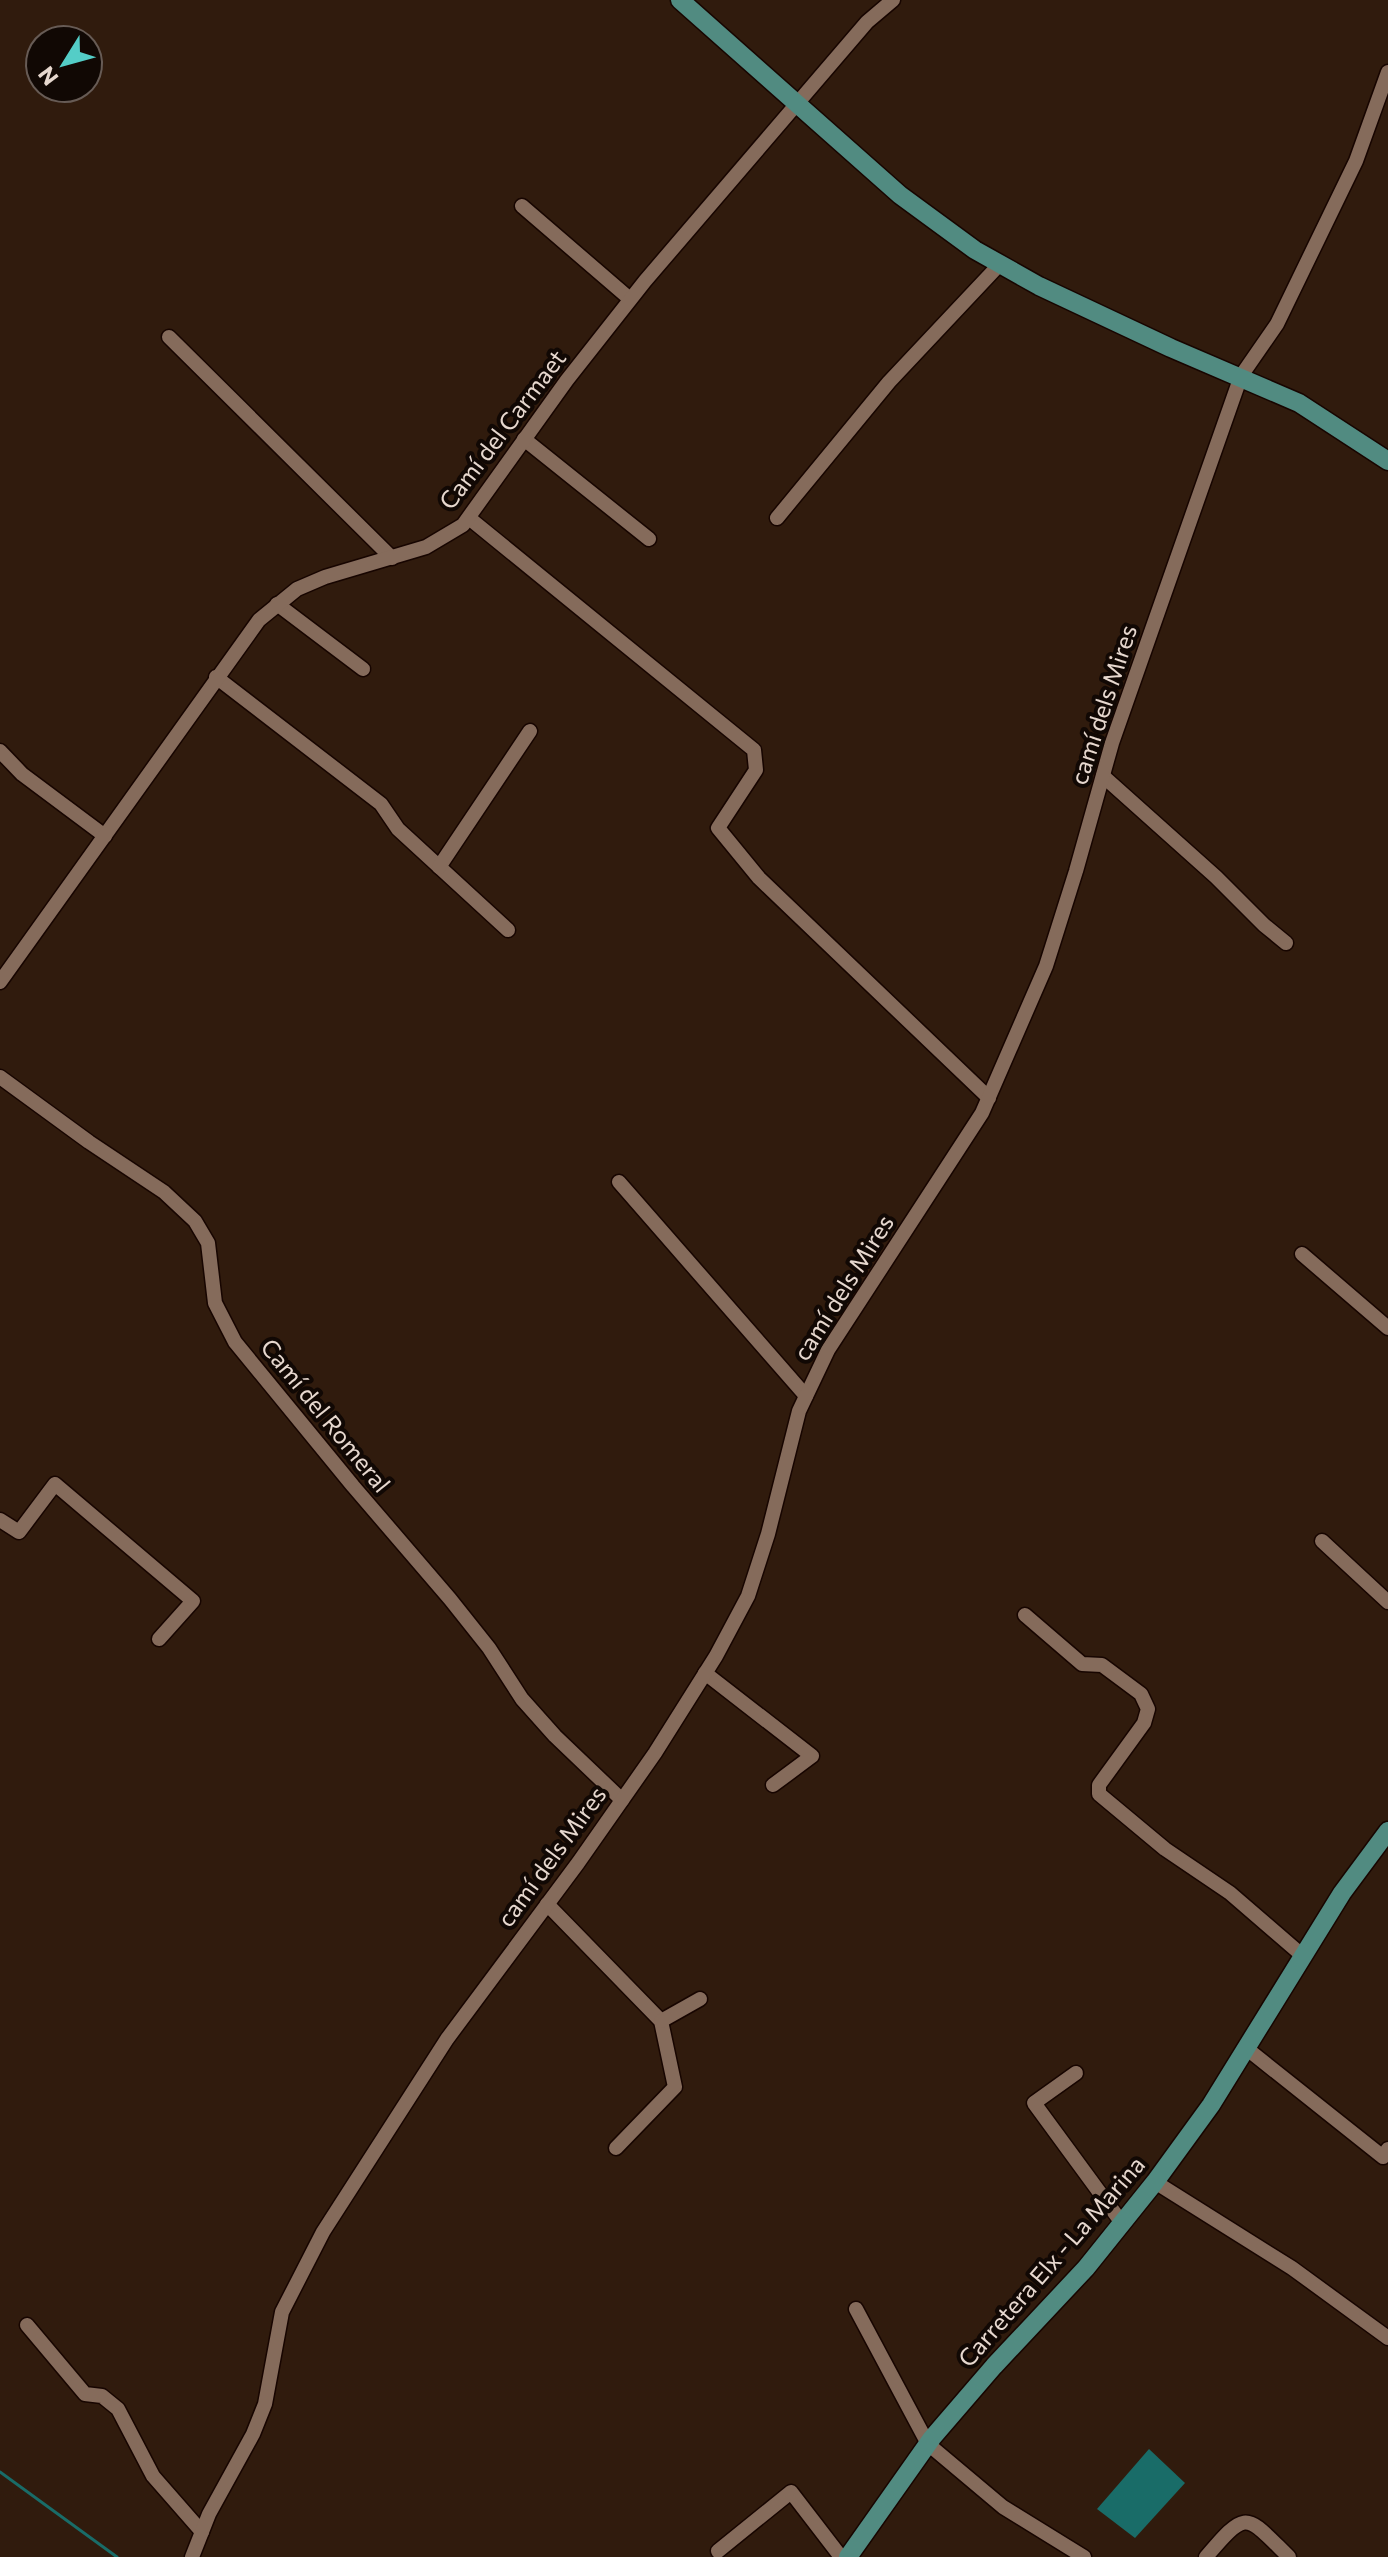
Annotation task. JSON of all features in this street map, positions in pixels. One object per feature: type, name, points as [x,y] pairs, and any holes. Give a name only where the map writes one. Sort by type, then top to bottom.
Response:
[{"type":"main road","points":[[680,0],[900,195],[975,250],[1039,286],[1299,403],[1388,461]]},
{"type":"main road","name":"Carretera Elx - La Marina","points":[[848,2557],[928,2444],[994,2366],[1086,2268],[1155,2182],[1211,2105],[1342,1893],[1388,1831]]},
{"type":"street","name":"Camí del Carmaet","points":[[0,982],[259,620],[297,589],[325,577],[426,547],[463,525],[630,299],[795,103],[867,22],[893,0]]},
{"type":"street","name":"camí dels Mires","points":[[192,2557],[265,2404],[282,2312],[302,2270],[347,2192],[447,2039],[622,1800],[705,1673],[748,1596],[768,1534],[799,1411],[828,1350],[982,1113],[1046,966],[1152,627],[1241,376],[1277,324],[1356,161],[1388,72]]},
{"type":"street","points":[[522,206],[630,299]]},
{"type":"street","points":[[777,518],[889,382],[1000,264]]},
{"type":"street","points":[[169,337],[392,558]]},
{"type":"street","points":[[524,439],[649,539]]},
{"type":"street","points":[[469,518],[754,750],[756,770],[718,828],[759,878],[989,1098]]},
{"type":"street","points":[[277,604],[363,669]]},
{"type":"street","points":[[216,677],[381,804],[398,829],[508,930]]},
{"type":"street","points":[[439,867],[530,731]]},
{"type":"street","points":[[0,751],[22,774],[105,836]]},
{"type":"street","points":[[1103,776],[1286,943]]},
{"type":"street","name":"Camí del Romeral","points":[[0,1077],[164,1192],[195,1221],[208,1243],[215,1303],[235,1342],[450,1599],[489,1648],[522,1699],[555,1736],[622,1800]]},
{"type":"street","points":[[619,1182],[806,1396]]},
{"type":"street","points":[[1302,1254],[1388,1328]]},
{"type":"street","points":[[0,1520],[19,1532],[55,1484],[193,1601],[159,1639]]},
{"type":"street","points":[[1322,1541],[1388,1602]]},
{"type":"street","points":[[1025,1615],[1082,1664],[1102,1665],[1141,1694],[1148,1709],[1144,1723],[1099,1785],[1099,1794],[1165,1849],[1230,1893],[1303,1956]]},
{"type":"street","points":[[705,1673],[812,1756],[773,1785]]},
{"type":"street","points":[[547,1904],[661,2021],[675,2087],[616,2148]]},
{"type":"street","points":[[661,2021],[700,1999]]},
{"type":"street","points":[[1246,2048],[1383,2157],[1388,2149]]},
{"type":"street","points":[[1076,2073],[1034,2103],[1122,2223]]},
{"type":"street","points":[[1155,2182],[1292,2268],[1388,2338]]},
{"type":"street","points":[[856,2309],[928,2444],[1003,2507],[1084,2557]]},
{"type":"street","points":[[27,2325],[85,2394],[102,2396],[118,2409],[153,2476],[202,2532]]},
{"type":"street","points":[[718,2551],[791,2492],[841,2557]]},
{"type":"street","points":[[1206,2557],[1234,2525],[1244,2521],[1256,2525],[1289,2557]]},
{"type":"water","points":[[1149,2449],[1185,2483],[1135,2538],[1097,2509]]},
{"type":"waterway","points":[[0,2472],[117,2557]]}]
